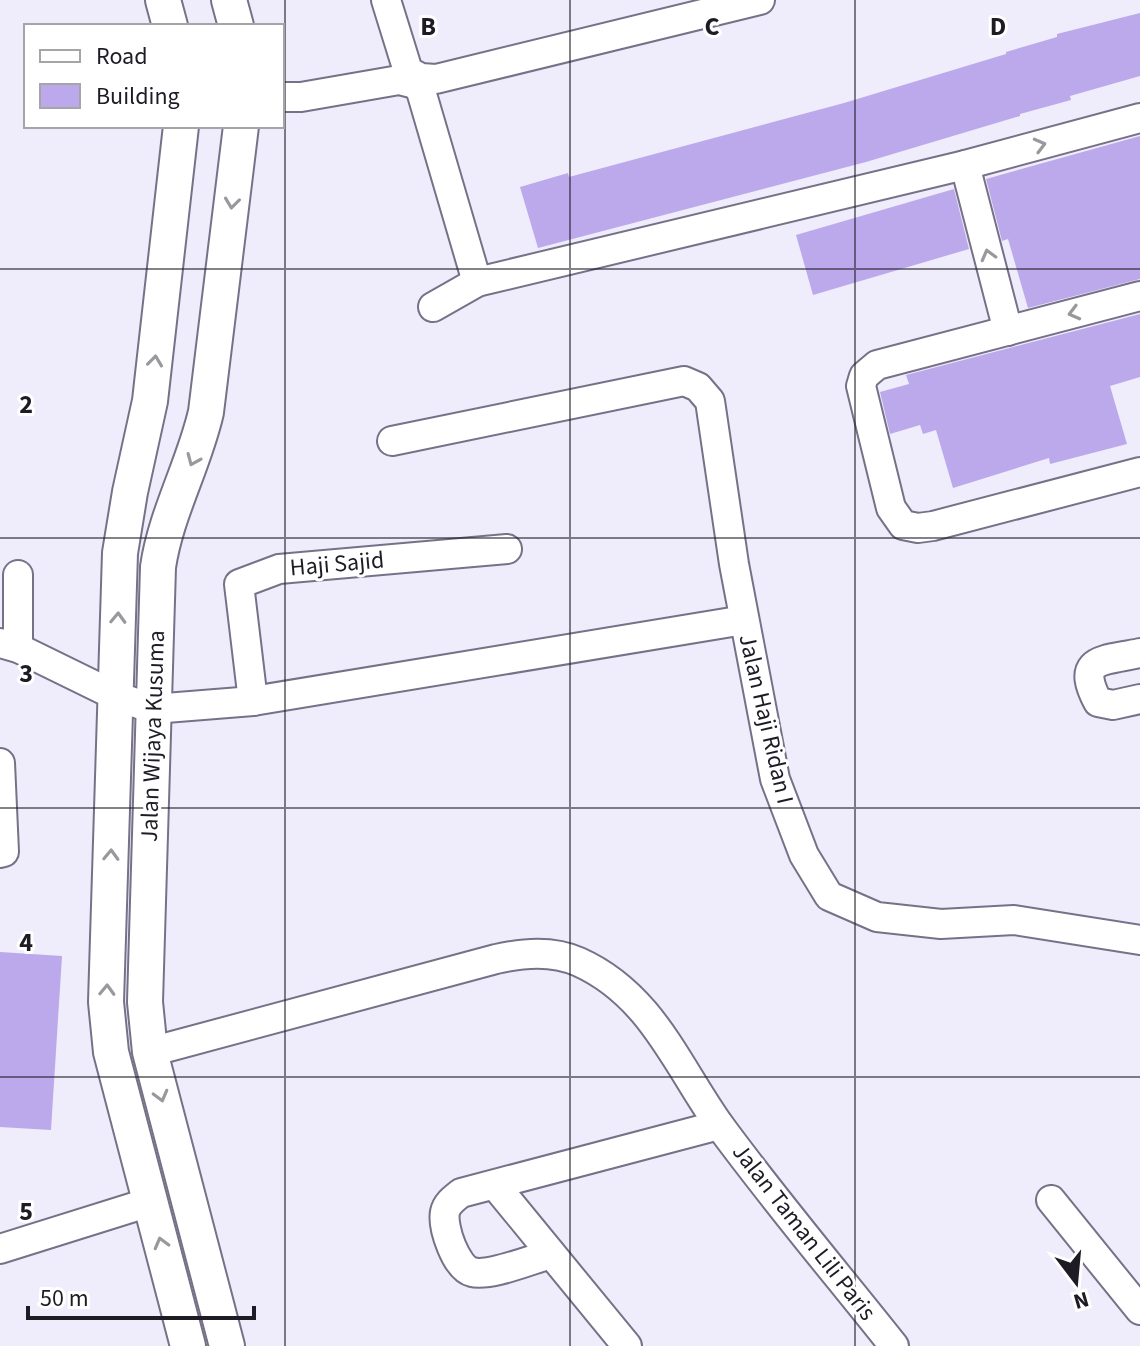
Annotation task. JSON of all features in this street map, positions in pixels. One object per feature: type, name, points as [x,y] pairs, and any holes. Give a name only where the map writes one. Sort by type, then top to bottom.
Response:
[{"type":"street","points":[[163,0],[169,24]]},
{"type":"street","points":[[229,0],[235,24]]},
{"type":"street","points":[[386,0],[408,71],[421,78],[436,79],[760,0]]},
{"type":"street","points":[[284,97],[301,97],[399,80],[415,84],[421,91],[477,282]]},
{"type":"street","points":[[433,307],[477,282],[965,165],[1140,118]]},
{"type":"street","name":"Jalan Wijaya Kusuma","points":[[181,128],[150,401],[120,553],[106,1002],[117,1075],[188,1346]]},
{"type":"street","name":"Jalan Wijaya Kusuma","points":[[227,1346],[150,1052],[145,1002],[158,567],[162,539],[198,447],[206,412],[241,128]]},
{"type":"street","points":[[965,165],[1008,331]]},
{"type":"street","points":[[1140,296],[877,365],[864,376],[862,397],[891,508],[895,518],[903,525],[918,528],[933,526],[1140,472]]},
{"type":"street","points":[[392,441],[684,381],[698,387],[710,401],[744,620]]},
{"type":"street","name":"Haji Sajid","points":[[253,701],[239,584],[279,569],[507,549]]},
{"type":"street","points":[[18,575],[9,646],[116,696],[153,709]]},
{"type":"street","name":"Jalan Haji Ridan I","points":[[153,709],[253,701],[744,620],[775,779],[804,855],[829,896],[877,917],[941,924],[1014,920],[1140,940]]},
{"type":"street","points":[[1140,653],[1095,664],[1089,671],[1088,679],[1098,702],[1113,705],[1140,699]]},
{"type":"street","points":[[0,763],[4,852],[0,853]]},
{"type":"street","points":[[150,1052],[496,959],[543,953],[578,961],[613,983],[656,1024],[719,1125]]},
{"type":"street","name":"Jalan Taman Lili Paris","points":[[551,1254],[484,1273],[470,1272],[462,1266],[452,1249],[445,1212],[450,1201],[461,1193],[719,1125],[894,1346]]},
{"type":"street","points":[[495,1185],[627,1346]]},
{"type":"street","points":[[1051,1200],[1140,1310]]},
{"type":"street","points":[[0,1249],[150,1202]]},
{"type":"building","points":[[1140,13],[1140,76],[866,162],[538,248],[520,187],[568,173],[569,177],[844,103],[1006,54],[1057,37],[1057,34]]},
{"type":"building","points":[[1140,136],[1140,279],[1028,308],[1008,239],[1002,241],[986,179]]},
{"type":"building","points":[[954,189],[969,249],[813,295],[796,235]]},
{"type":"building","points":[[1140,314],[1140,377],[1110,386],[1127,444],[1050,464],[1049,458],[953,488],[936,430],[923,434],[920,425],[890,434],[880,392],[909,384],[906,375]]},
{"type":"building","points":[[0,952],[62,956],[51,1130],[0,1127]]}]
